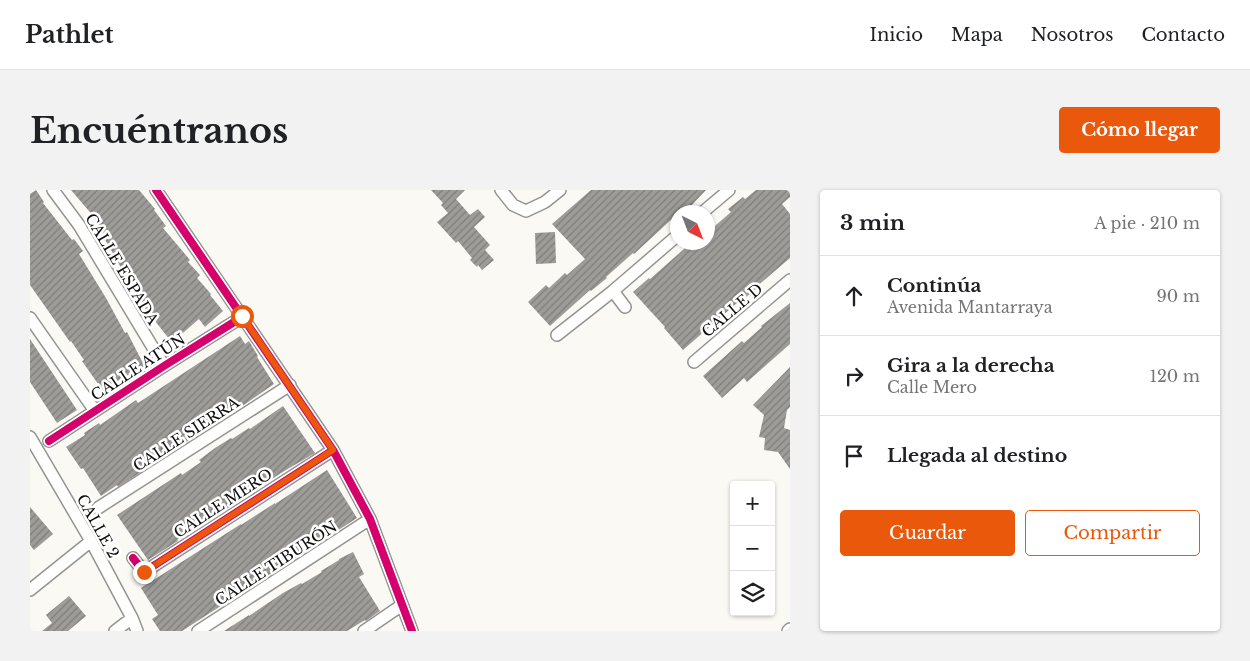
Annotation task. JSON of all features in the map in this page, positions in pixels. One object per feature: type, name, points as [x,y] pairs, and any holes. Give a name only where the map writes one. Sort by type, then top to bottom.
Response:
[{"type":"street","name":"CALLE ESPADA","points":[[53,190],[79,225],[164,366]]},
{"type":"street","points":[[156,190],[290,384],[333,450],[370,519],[412,631]]},
{"type":"street","points":[[501,190],[513,205],[526,211],[545,202],[560,190]]},
{"type":"street","points":[[711,205],[729,190]]},
{"type":"street","points":[[557,335],[670,242]]},
{"type":"street","name":"CALLE D","points":[[694,362],[790,280]]},
{"type":"street","points":[[612,291],[625,307]]},
{"type":"street","name":"CALLE ATÚN","points":[[49,440],[242,316]]},
{"type":"street","points":[[30,318],[95,411]]},
{"type":"street","name":"CALLE SIERRA","points":[[98,508],[290,384]]},
{"type":"street","name":"CALLE 2","points":[[30,437],[91,541],[137,631]]},
{"type":"street","name":"CALLE MERO","points":[[133,558],[144,572],[333,450]]},
{"type":"street","name":"CALLE TIBURÓN","points":[[198,631],[370,519]]},
{"type":"street","points":[[30,590],[91,541]]},
{"type":"street","points":[[364,631],[402,605]]},
{"type":"street","points":[[115,631],[132,618]]},
{"type":"building","points":[[36,190],[43,203],[83,251],[79,254],[125,333],[127,332],[145,367],[122,378],[103,391],[82,361],[84,360],[71,341],[30,285],[30,194]]},
{"type":"building","points":[[71,190],[139,190],[166,226],[163,228],[200,275],[197,278],[223,311],[205,327],[199,319],[176,339],[174,337],[170,340],[144,307],[94,217]]},
{"type":"building","points":[[431,190],[465,190],[456,199],[470,215],[478,209],[485,217],[474,227],[490,245],[485,250],[494,260],[482,270],[470,260],[472,258],[458,241],[456,243],[437,222],[448,213],[441,205],[443,203]]},
{"type":"building","points":[[591,190],[706,190],[692,205],[670,205],[670,221],[550,326],[528,302],[546,285],[549,288],[565,273],[567,275],[585,259],[552,224]]},
{"type":"building","points":[[756,190],[790,190],[790,197],[782,204],[790,214],[790,258],[683,350],[633,292],[683,250],[715,250],[715,226],[731,212],[728,209],[743,197],[745,199]]},
{"type":"building","points":[[555,232],[556,263],[536,264],[535,233]]},
{"type":"building","points":[[790,303],[790,344],[747,382],[744,378],[722,398],[703,376],[742,341],[744,343],[761,326]]},
{"type":"building","points":[[240,336],[245,344],[249,341],[274,384],[118,487],[117,485],[101,496],[83,468],[81,469],[66,447],[99,423],[100,425],[136,400],[138,403]]},
{"type":"building","points":[[30,339],[77,410],[57,423],[30,382]]},
{"type":"building","points":[[790,367],[790,407],[787,410],[784,428],[790,430],[790,469],[778,452],[764,450],[765,438],[759,437],[764,415],[753,405]]},
{"type":"building","points":[[283,406],[315,453],[281,473],[148,560],[117,515],[181,473],[182,475],[201,462],[199,460],[215,448],[250,429]]},
{"type":"building","points":[[327,470],[357,518],[182,631],[160,631],[152,619],[158,615],[141,588]]},
{"type":"building","points":[[30,507],[53,534],[34,550],[30,545]]},
{"type":"building","points":[[353,552],[364,574],[359,577],[380,611],[366,621],[347,631],[224,631],[283,593],[302,584],[339,559]]},
{"type":"building","points":[[69,596],[86,616],[68,631],[42,631],[52,623],[46,615]]},
{"type":"cycle path","points":[[156,190],[333,450],[370,519],[412,631]]},
{"type":"cycle path","points":[[49,441],[242,317]]},
{"type":"cycle path","points":[[133,558],[144,572],[333,450]]},
{"type":"route","points":[[144,572],[333,450],[290,384],[242,316]]}]
